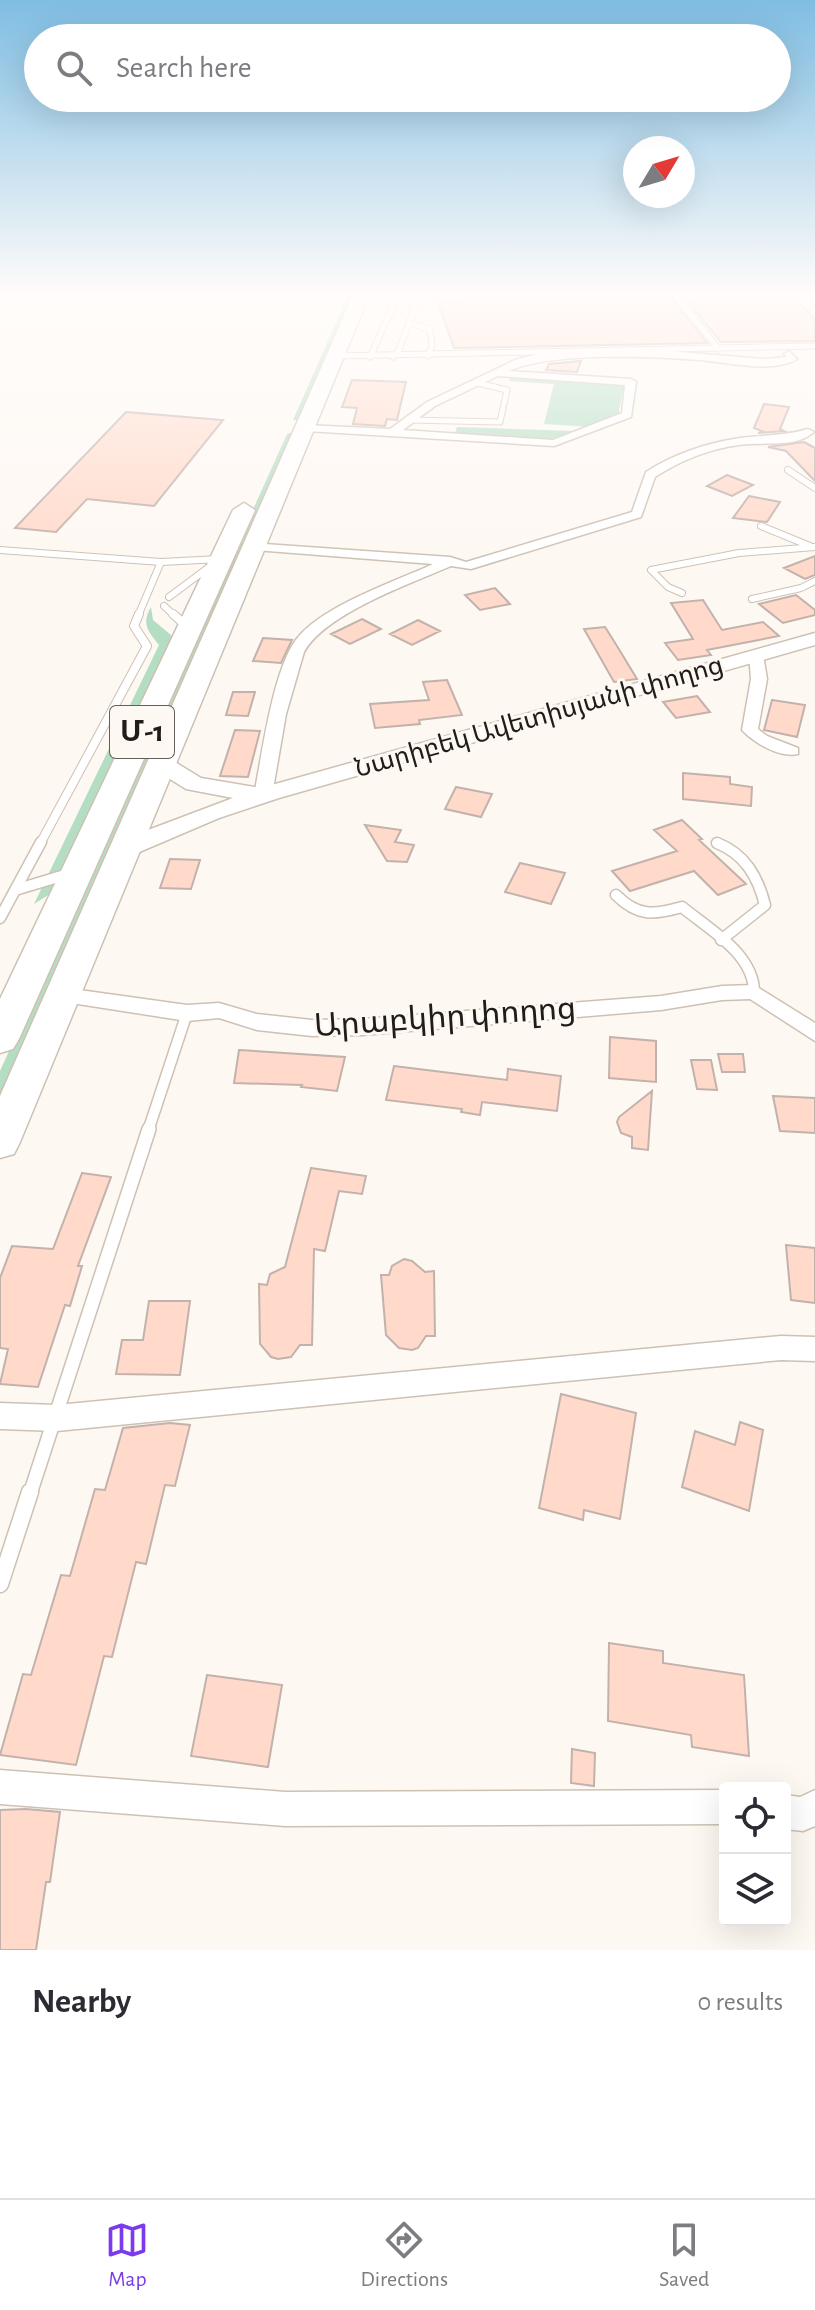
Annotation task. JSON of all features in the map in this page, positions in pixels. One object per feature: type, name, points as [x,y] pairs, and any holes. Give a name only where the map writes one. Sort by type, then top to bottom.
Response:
[{"type":"highway","name":"Մ-1","points":[[0,1039],[9,1002],[78,871],[222,559],[321,382]]},
{"type":"highway","name":"Մ-1","points":[[0,1142],[255,546],[298,426]]},
{"type":"street","points":[[298,426],[554,443],[627,415],[631,382]]},
{"type":"street","points":[[392,433],[431,404],[478,383]]},
{"type":"street","points":[[255,546],[450,561],[466,566],[637,514],[650,475],[662,466],[719,447],[751,440],[791,440],[808,432]]},
{"type":"street","points":[[162,764],[194,784],[263,795],[275,732],[303,640],[327,621],[450,561]]},
{"type":"street","name":"Նարիբեկ Ավետիսյանի փողոց","points":[[128,847],[263,795],[815,639]]},
{"type":"street","points":[[756,655],[759,679],[750,730],[761,739],[792,751]]},
{"type":"street","points":[[754,992],[815,1033]]},
{"type":"street","name":"Արաբկիր փողոց","points":[[65,995],[187,1013],[219,1010],[257,1022],[312,1028],[362,1027],[661,1003],[722,993],[754,992]]},
{"type":"street","points":[[795,1017],[815,1007]]},
{"type":"street","points":[[0,1416],[57,1418],[765,1349],[815,1349]]},
{"type":"street","points":[[0,1787],[285,1809],[719,1807]]},
{"type":"street","points":[[791,1813],[803,1814],[815,1807]]},
{"type":"lane","points":[[409,420],[500,422],[507,390],[478,383]]},
{"type":"lane","points":[[788,470],[815,488]]},
{"type":"lane","points":[[761,526],[814,547]]},
{"type":"lane","points":[[682,593],[668,587],[651,570],[739,553],[814,547]]},
{"type":"lane","points":[[0,550],[161,562],[222,559]]},
{"type":"lane","points":[[169,597],[188,580],[222,559]]},
{"type":"lane","points":[[0,918],[147,646],[134,626],[161,562]]},
{"type":"lane","points":[[752,599],[801,588],[815,581]]},
{"type":"lane","points":[[164,606],[190,630]]},
{"type":"lane","points":[[717,843],[732,847],[739,854],[753,874],[765,905],[721,940]]},
{"type":"lane","points":[[15,890],[78,871]]},
{"type":"lane","points":[[616,895],[637,914],[651,916],[682,907],[738,954],[754,975],[754,992]]},
{"type":"lane","points":[[0,1584],[57,1418],[187,1013]]},
{"type":"green space","points":[[310,382],[319,382],[303,420],[293,420]]},
{"type":"green space","points":[[524,382],[624,385],[618,416],[592,427],[544,424],[554,384]]},
{"type":"green space","points":[[457,427],[574,431],[547,440],[455,433]]},
{"type":"green space","points":[[296,433],[0,1113],[0,1071],[287,434]]},
{"type":"green space","points":[[151,607],[153,620],[177,640],[50,894],[34,904],[159,645],[147,627],[146,618]]},
{"type":"building","points":[[351,382],[406,382],[397,420],[387,419],[385,426],[353,424],[357,408],[342,407]]},
{"type":"building","points":[[764,404],[789,407],[780,429],[784,431],[758,433],[764,432],[754,428]]},
{"type":"building","points":[[126,412],[223,420],[154,506],[87,499],[56,532],[15,528]]},
{"type":"building","points":[[804,442],[815,448],[815,481],[786,451],[768,447]]},
{"type":"building","points":[[727,475],[753,485],[732,496],[707,486]]},
{"type":"building","points":[[749,496],[780,502],[767,522],[733,518]]},
{"type":"building","points":[[815,556],[815,575],[805,579],[784,568]]},
{"type":"building","points":[[495,588],[510,604],[480,610],[465,595]]},
{"type":"building","points":[[796,595],[815,610],[815,615],[783,623],[759,604]]},
{"type":"building","points":[[703,600],[722,630],[763,622],[779,636],[707,650],[711,655],[678,660],[665,643],[693,639],[671,603]]},
{"type":"building","points":[[362,619],[381,629],[350,644],[331,634]]},
{"type":"building","points":[[418,620],[440,631],[412,645],[390,634]]},
{"type":"building","points":[[605,627],[637,679],[614,682],[584,629]]},
{"type":"building","points":[[263,638],[292,640],[281,663],[253,661]]},
{"type":"building","points":[[447,680],[462,715],[419,720],[420,724],[375,728],[370,704],[429,700],[423,682]]},
{"type":"building","points":[[233,692],[255,692],[248,716],[226,715]]},
{"type":"building","points":[[697,696],[710,712],[676,718],[663,702]]},
{"type":"building","points":[[772,700],[805,705],[797,737],[764,730]]},
{"type":"building","points":[[235,730],[260,731],[248,777],[220,776]]},
{"type":"building","points":[[683,773],[730,777],[730,784],[752,787],[751,806],[683,799]]},
{"type":"building","points":[[456,787],[492,794],[481,817],[445,809]]},
{"type":"building","points":[[682,820],[746,884],[718,895],[694,871],[630,891],[612,871],[677,851],[654,830]]},
{"type":"building","points":[[365,825],[401,830],[395,842],[414,845],[407,862],[387,861]]},
{"type":"building","points":[[170,859],[200,860],[191,889],[160,888]]},
{"type":"building","points":[[520,863],[565,873],[551,904],[505,892]]},
{"type":"building","points":[[610,1037],[656,1041],[656,1082],[609,1078]]},
{"type":"building","points":[[239,1050],[345,1057],[337,1091],[302,1085],[234,1083]]},
{"type":"building","points":[[718,1054],[743,1054],[745,1072],[722,1072]]},
{"type":"building","points":[[691,1060],[711,1060],[717,1090],[697,1089]]},
{"type":"building","points":[[394,1066],[507,1080],[508,1069],[561,1076],[557,1111],[482,1102],[480,1115],[461,1112],[462,1109],[386,1100]]},
{"type":"building","points":[[652,1091],[648,1150],[632,1148],[632,1137],[621,1133],[617,1122],[619,1117]]},
{"type":"building","points":[[773,1096],[815,1098],[815,1133],[780,1131]]},
{"type":"building","points":[[311,1168],[366,1176],[362,1194],[339,1191],[325,1251],[314,1249],[312,1345],[300,1345],[291,1357],[278,1359],[271,1357],[260,1344],[259,1284],[267,1285],[270,1274],[285,1267]]},
{"type":"building","points":[[82,1173],[111,1177],[78,1266],[82,1266],[70,1306],[65,1305],[38,1387],[0,1384],[8,1349],[0,1348],[0,1278],[12,1246],[53,1249]]},
{"type":"building","points":[[786,1245],[815,1248],[815,1303],[791,1300]]},
{"type":"building","points":[[404,1259],[412,1261],[425,1272],[434,1271],[435,1336],[426,1336],[418,1348],[412,1350],[399,1348],[386,1335],[381,1275],[389,1275],[392,1266]]},
{"type":"building","points":[[149,1301],[190,1301],[180,1375],[116,1374],[122,1340],[143,1340]]},
{"type":"building","points":[[561,1394],[636,1413],[620,1519],[584,1510],[583,1520],[539,1508]]},
{"type":"building","points":[[740,1422],[763,1430],[749,1511],[682,1487],[695,1431],[735,1445]]},
{"type":"building","points":[[170,1423],[190,1425],[175,1486],[165,1485],[146,1564],[136,1562],[112,1657],[104,1656],[76,1765],[0,1755],[23,1674],[31,1675],[61,1575],[70,1576],[95,1489],[105,1490],[123,1428]]},
{"type":"building","points":[[609,1643],[663,1651],[663,1663],[744,1675],[749,1756],[692,1747],[691,1735],[608,1721]]},
{"type":"building","points":[[207,1675],[282,1685],[268,1767],[191,1756]]},
{"type":"building","points":[[572,1749],[595,1753],[594,1786],[571,1783]]},
{"type":"building","points":[[0,1810],[60,1812],[50,1882],[46,1882],[36,1950],[0,1950]]}]
